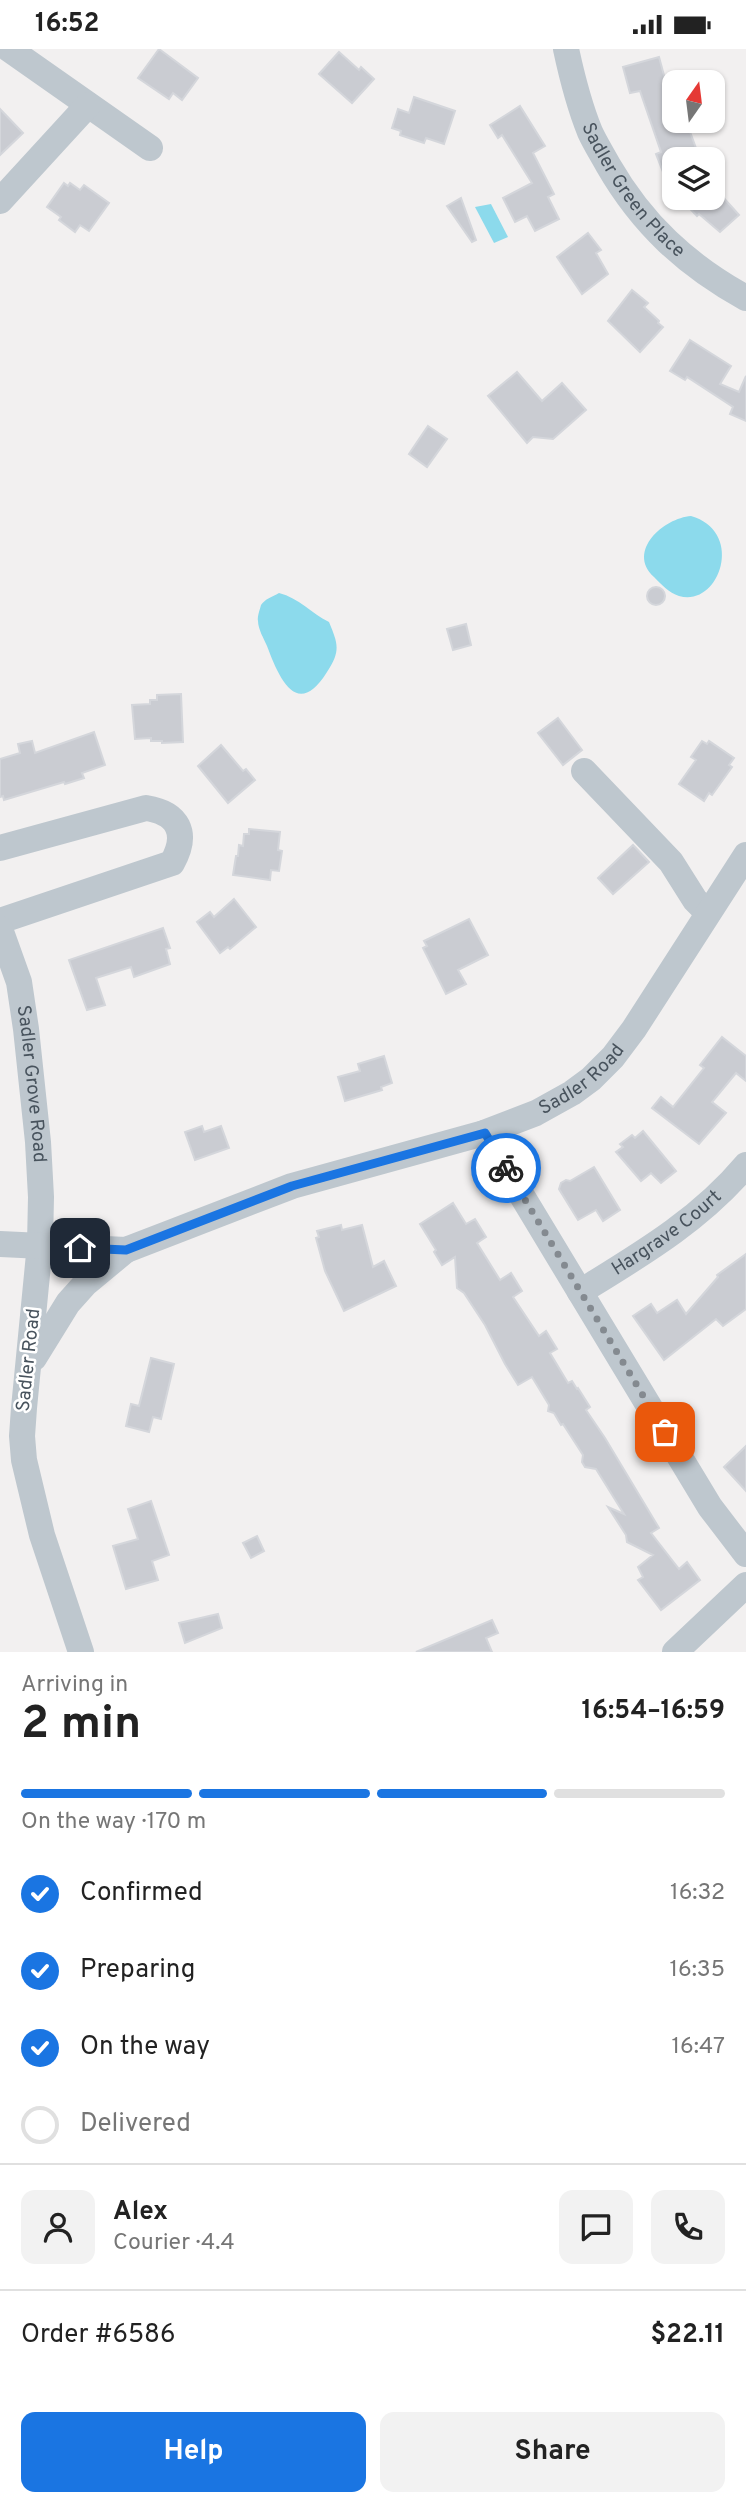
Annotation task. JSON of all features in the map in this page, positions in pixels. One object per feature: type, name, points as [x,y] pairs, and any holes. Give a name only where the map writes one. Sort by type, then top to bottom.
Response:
[{"type":"street","points":[[9,49],[150,148]]},
{"type":"street","name":"Sadler Green Place","points":[[565,49],[573,84],[591,134],[614,175],[646,221],[682,257],[746,298]]},
{"type":"street","points":[[0,201],[88,105]]},
{"type":"street","points":[[584,771],[671,862],[695,900],[708,913]]},
{"type":"street","points":[[0,848],[145,808],[162,810],[181,834],[180,850],[173,863],[0,921]]},
{"type":"street","name":"Sadler Road","points":[[81,1652],[28,1484],[22,1436],[40,1244],[126,1250],[292,1186],[485,1133],[536,1112],[572,1093],[592,1079],[613,1058],[746,855]]},
{"type":"street","name":"Sadler Grove Road","points":[[0,929],[19,982],[26,1029],[38,1142],[40,1244]]},
{"type":"street","points":[[485,1133],[710,1507],[746,1554]]},
{"type":"street","name":"Hargrave Court","points":[[580,1292],[670,1236],[704,1210],[746,1165]]},
{"type":"street","points":[[0,1244],[40,1244]]},
{"type":"street","points":[[29,1366],[68,1303],[126,1250]]},
{"type":"street","points":[[675,1652],[746,1585]]},
{"type":"water","points":[[491,204],[508,237],[494,243],[475,207]]},
{"type":"water","points":[[691,516],[708,525],[718,537],[722,552],[721,567],[715,580],[705,591],[693,597],[679,596],[669,591],[646,567],[644,557],[646,547],[660,529]]},
{"type":"water","points":[[279,593],[293,598],[329,622],[334,636],[337,647],[331,665],[316,686],[307,693],[290,689],[283,681],[259,627],[261,605]]},
{"type":"building","points":[[159,49],[198,78],[182,100],[173,93],[169,99],[138,78]]},
{"type":"building","points":[[339,52],[374,79],[352,103],[319,74]]},
{"type":"building","points":[[659,57],[663,70],[662,133],[690,133],[696,147],[662,147],[662,169],[656,154],[661,152],[640,91],[630,93],[623,67]]},
{"type":"building","points":[[414,97],[455,111],[444,144],[426,138],[424,143],[400,135],[401,131],[392,128],[398,109],[409,113]]},
{"type":"building","points":[[520,106],[545,146],[533,153],[554,194],[548,197],[559,219],[535,231],[527,216],[515,222],[503,198],[532,183],[502,135],[498,138],[490,125]]},
{"type":"building","points":[[0,109],[23,133],[0,155]]},
{"type":"building","points":[[64,183],[68,186],[70,183],[80,190],[84,185],[109,203],[89,231],[80,225],[75,232],[47,207]]},
{"type":"building","points":[[461,198],[476,240],[472,242],[447,206]]},
{"type":"building","points":[[725,199],[739,215],[720,232],[699,214],[697,216],[691,210],[725,210]]},
{"type":"building","points":[[588,233],[601,250],[596,253],[608,274],[582,294],[557,257]]},
{"type":"building","points":[[632,290],[648,303],[644,307],[663,327],[640,352],[608,321]]},
{"type":"building","points":[[690,340],[731,366],[720,384],[739,392],[746,376],[746,421],[730,414],[733,407],[687,377],[685,380],[670,371]]},
{"type":"building","points":[[517,372],[542,401],[562,383],[586,410],[553,439],[533,437],[527,443],[488,396]]},
{"type":"building","points":[[428,426],[447,439],[427,467],[409,454]]},
{"type":"building","points":[[652,587],[660,587],[665,596],[663,603],[652,605],[647,600],[647,592]]},
{"type":"building","points":[[466,624],[471,645],[453,650],[447,629]]},
{"type":"building","points":[[181,694],[183,742],[162,743],[151,741],[151,738],[135,739],[132,705],[150,704],[150,700],[157,700],[157,695]]},
{"type":"building","points":[[558,718],[582,750],[563,765],[538,733]]},
{"type":"building","points":[[94,732],[105,765],[82,773],[84,778],[65,784],[64,782],[4,800],[3,796],[0,797],[0,759],[20,753],[18,744],[32,741],[35,753]]},
{"type":"building","points":[[702,741],[707,744],[709,741],[734,758],[729,765],[732,767],[712,795],[709,793],[704,801],[679,784],[696,760],[691,757]]},
{"type":"building","points":[[221,745],[243,771],[246,769],[255,780],[228,803],[198,766]]},
{"type":"building","points":[[249,829],[280,832],[278,850],[282,851],[279,871],[271,870],[270,880],[233,875],[239,845],[243,846],[244,834],[249,834]]},
{"type":"building","points":[[633,845],[649,862],[613,894],[598,878]]},
{"type":"building","points":[[234,899],[256,927],[230,949],[228,947],[220,953],[197,922],[210,912],[214,917]]},
{"type":"building","points":[[469,919],[488,955],[458,970],[466,984],[446,994],[423,948],[427,946],[424,941]]},
{"type":"building","points":[[163,928],[170,948],[166,949],[170,964],[134,977],[131,967],[96,978],[105,1005],[87,1010],[69,960]]},
{"type":"building","points":[[722,1037],[746,1056],[746,1081],[736,1073],[712,1102],[726,1113],[699,1144],[652,1108],[661,1097],[673,1107],[704,1068],[700,1065]]},
{"type":"building","points":[[384,1056],[392,1083],[381,1087],[382,1090],[345,1101],[338,1077],[360,1071],[358,1064]]},
{"type":"building","points":[[202,1126],[204,1132],[221,1126],[229,1148],[195,1160],[185,1132]]},
{"type":"building","points":[[643,1131],[676,1171],[661,1183],[651,1173],[641,1181],[616,1152],[623,1147],[620,1144],[632,1135],[635,1138]]},
{"type":"building","points":[[594,1167],[620,1210],[603,1221],[596,1210],[578,1220],[559,1189],[561,1183],[570,1181]]},
{"type":"building","points":[[453,1203],[466,1224],[475,1219],[486,1237],[477,1243],[500,1280],[511,1273],[522,1291],[513,1297],[539,1336],[546,1331],[557,1349],[550,1353],[568,1383],[572,1381],[590,1407],[586,1410],[659,1528],[651,1533],[679,1569],[687,1562],[700,1580],[661,1610],[638,1580],[643,1577],[638,1567],[653,1555],[627,1542],[626,1535],[608,1507],[624,1514],[596,1469],[585,1467],[582,1462],[583,1455],[563,1424],[561,1425],[554,1413],[548,1411],[549,1405],[532,1377],[518,1385],[485,1325],[464,1293],[457,1288],[455,1257],[442,1265],[434,1252],[436,1250],[420,1224]]},
{"type":"building","points":[[341,1225],[342,1230],[362,1225],[373,1267],[384,1261],[396,1286],[344,1311],[325,1271],[316,1238],[319,1237],[317,1231]]},
{"type":"building","points":[[746,1254],[746,1309],[723,1326],[716,1319],[664,1360],[633,1316],[651,1304],[657,1313],[677,1300],[686,1314],[717,1275]]},
{"type":"building","points":[[151,1358],[174,1364],[161,1419],[153,1417],[149,1432],[126,1426],[131,1404],[139,1406]]},
{"type":"building","points":[[746,1446],[746,1491],[724,1467]]},
{"type":"building","points":[[151,1501],[169,1555],[152,1561],[158,1580],[126,1589],[113,1546],[138,1539],[128,1509]]},
{"type":"building","points":[[257,1536],[264,1551],[251,1558],[243,1543]]},
{"type":"building","points":[[218,1614],[222,1628],[185,1643],[179,1623]]},
{"type":"building","points":[[492,1620],[498,1633],[486,1638],[492,1652],[416,1652]]},
{"type":"way so far","points":[[506,1168],[665,1432]]},
{"type":"route","points":[[80,1248],[126,1250],[292,1186],[485,1133],[506,1168]]}]
